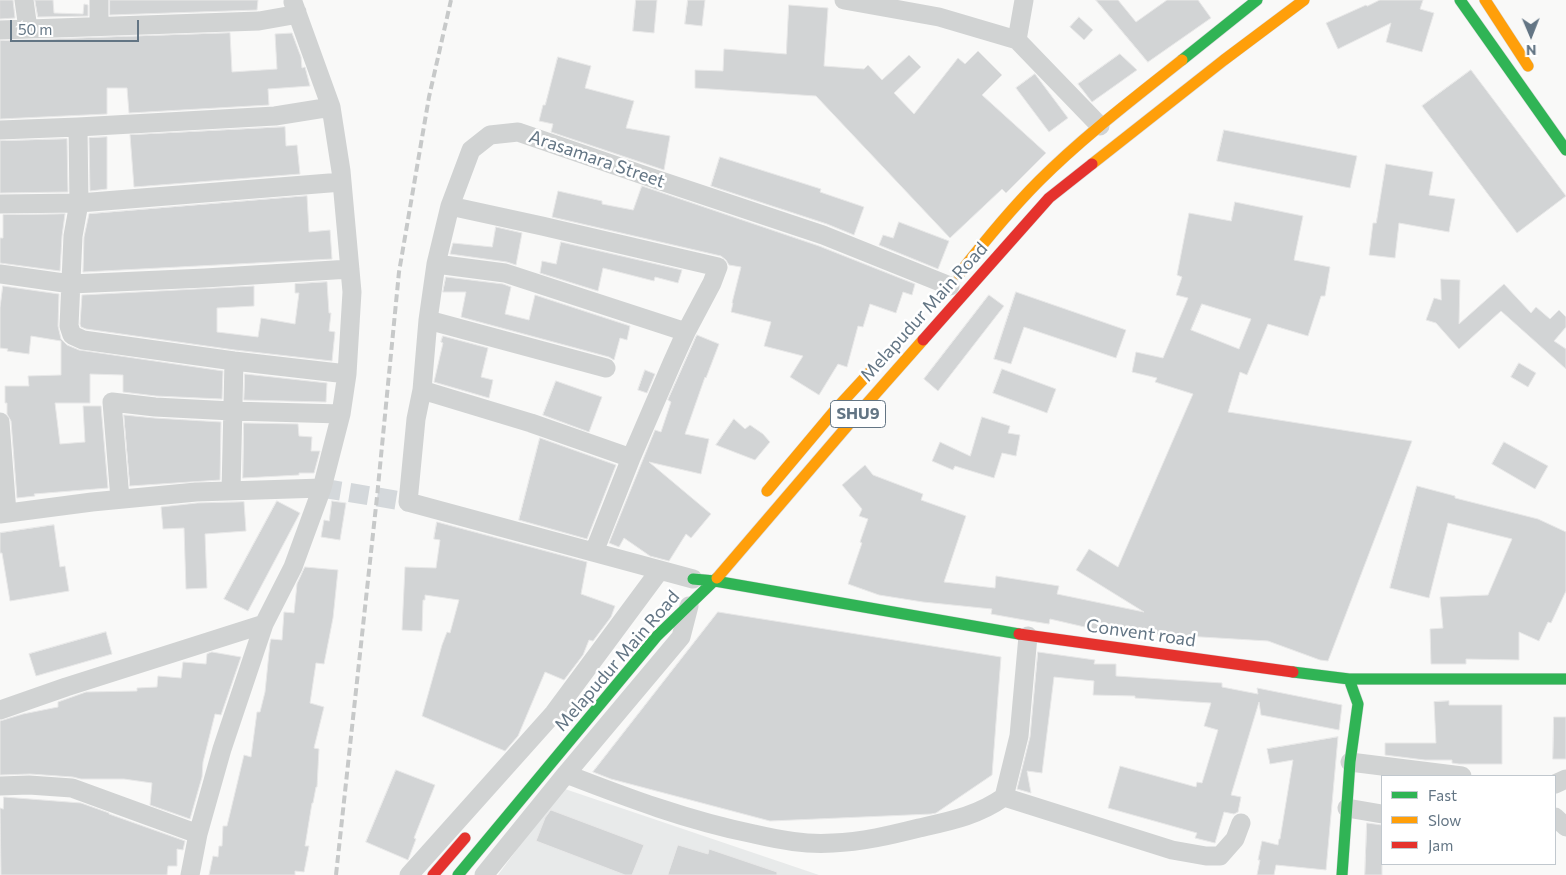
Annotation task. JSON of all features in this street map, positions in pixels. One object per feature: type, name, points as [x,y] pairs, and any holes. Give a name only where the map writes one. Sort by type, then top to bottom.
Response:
[{"type":"main road","name":"Melapudur Main Road","points":[[947,290],[997,226],[1039,182],[1100,126],[1257,0]]},
{"type":"main road","name":"Melapudur Main Road","points":[[458,875],[657,636],[690,586],[715,581],[855,417],[1049,198],[1224,60],[1304,0]]},
{"type":"main road","points":[[1460,0],[1566,150]]},
{"type":"main road","points":[[1485,0],[1534,74]]},
{"type":"main road","name":"Melapudur Main Road","points":[[761,498],[835,410],[876,366]]},
{"type":"main road","name":"Convent road","points":[[690,586],[715,581],[1028,636],[1350,679],[1566,679]]},
{"type":"main road","points":[[1342,875],[1350,762],[1358,704],[1350,679]]},
{"type":"main road","points":[[433,875],[470,832]]},
{"type":"street","points":[[24,0],[28,29]]},
{"type":"street","points":[[98,0],[99,26]]},
{"type":"street","points":[[849,0],[939,17],[1017,40],[1100,126]]},
{"type":"street","points":[[1017,40],[1024,0]]},
{"type":"street","points":[[0,30],[259,21],[293,15],[295,6]]},
{"type":"street","points":[[190,875],[198,834],[222,749],[264,624],[293,568],[322,488],[341,414],[347,374],[352,292],[342,182],[331,107],[295,6]]},
{"type":"street","points":[[0,130],[275,116],[331,107]]},
{"type":"street","points":[[78,127],[79,204],[73,236],[68,326],[72,335],[84,340],[234,361],[347,374]]},
{"type":"street","name":"Arasamara Street","points":[[594,552],[408,502],[416,418],[422,390],[428,320],[436,264],[450,206],[471,150],[490,135],[518,132],[824,235],[947,290]]},
{"type":"street","points":[[0,204],[79,204],[342,182]]},
{"type":"street","points":[[450,206],[718,267],[712,283],[686,332],[631,458],[594,552],[660,570],[690,586],[681,637],[484,875]]},
{"type":"street","points":[[436,264],[505,273],[686,332]]},
{"type":"street","points":[[0,274],[71,284],[350,269]]},
{"type":"street","points":[[428,320],[606,368]]},
{"type":"street","points":[[231,491],[234,361]]},
{"type":"street","points":[[422,390],[531,423],[631,458]]},
{"type":"street","points":[[120,499],[112,402],[155,407],[341,414]]},
{"type":"street","points":[[0,422],[4,514],[120,499],[196,492],[322,488]]},
{"type":"street","points":[[410,875],[554,712],[660,570]]},
{"type":"street","points":[[0,710],[264,624]]},
{"type":"street","points":[[566,774],[636,801],[688,818],[790,842],[832,844],[889,836],[963,818],[1004,798],[1019,736],[1028,636]]},
{"type":"street","points":[[1350,762],[1454,775]]},
{"type":"street","points":[[0,786],[29,785],[72,788],[198,834]]},
{"type":"street","points":[[1004,798],[1172,850],[1206,856],[1220,856],[1234,839],[1241,823]]},
{"type":"street","points":[[1347,808],[1381,814]]},
{"type":"street","points":[[1556,818],[1566,827]]},
{"type":"shaded area","points":[[562,788],[819,875],[498,875]]},
{"type":"building","points":[[0,0],[13,0],[15,18],[0,19]]},
{"type":"building","points":[[35,0],[53,0],[54,13],[83,14],[84,4],[88,5],[88,16],[38,17]]},
{"type":"building","points":[[110,0],[258,0],[257,10],[110,15]]},
{"type":"building","points":[[636,0],[657,0],[654,33],[633,31]]},
{"type":"building","points":[[688,0],[705,0],[702,26],[685,24]]},
{"type":"building","points":[[1096,0],[1118,0],[1136,22],[1167,0],[1198,0],[1211,18],[1148,62]]},
{"type":"building","points":[[1380,0],[1423,0],[1420,9],[1434,13],[1422,52],[1386,42],[1391,23],[1338,49],[1326,23]]},
{"type":"building","points":[[789,5],[828,8],[824,66],[864,69],[868,65],[882,80],[909,55],[921,67],[894,93],[914,114],[958,58],[965,64],[978,51],[1002,75],[982,95],[1046,153],[1006,193],[1002,189],[950,238],[816,96],[695,88],[695,70],[723,71],[724,49],[786,54]]},
{"type":"building","points":[[1079,17],[1093,30],[1084,40],[1070,27]]},
{"type":"building","points":[[230,33],[232,72],[277,69],[275,34],[292,33],[301,57],[302,68],[305,67],[310,86],[268,89],[269,105],[129,113],[127,88],[107,88],[107,114],[0,119],[0,41]]},
{"type":"building","points":[[1120,54],[1137,70],[1092,102],[1078,84]]},
{"type":"building","points":[[558,57],[591,66],[585,88],[634,101],[626,128],[670,136],[664,170],[551,132],[553,124],[539,121]]},
{"type":"building","points":[[1471,70],[1566,196],[1517,233],[1422,106]]},
{"type":"building","points":[[1035,74],[1068,118],[1049,132],[1016,88]]},
{"type":"building","points":[[285,127],[286,146],[297,145],[300,174],[134,187],[130,135]]},
{"type":"building","points":[[1224,130],[1357,156],[1350,188],[1217,161]]},
{"type":"building","points":[[107,137],[107,189],[90,191],[89,138]]},
{"type":"building","points":[[67,139],[68,192],[0,193],[0,141]]},
{"type":"building","points":[[720,157],[821,189],[820,192],[864,207],[854,235],[827,224],[711,186]]},
{"type":"building","points":[[1386,164],[1433,172],[1429,195],[1455,199],[1449,232],[1399,223],[1395,258],[1369,255],[1373,223],[1376,223]]},
{"type":"building","points":[[642,186],[819,246],[915,284],[912,295],[903,292],[896,313],[870,304],[863,327],[858,326],[847,367],[838,364],[819,395],[790,377],[803,356],[764,346],[771,322],[731,312],[741,267],[729,265],[721,256],[552,217],[558,191],[602,201],[602,204],[633,210]]},
{"type":"building","points":[[307,196],[309,232],[330,230],[332,259],[83,272],[84,237],[89,214]]},
{"type":"building","points":[[1235,202],[1303,216],[1294,260],[1330,267],[1325,296],[1321,296],[1308,336],[1268,324],[1247,375],[1240,372],[1228,412],[1412,441],[1328,661],[1320,660],[1268,641],[1102,631],[1050,619],[1049,624],[991,614],[992,609],[923,602],[879,595],[848,584],[868,519],[859,516],[862,509],[842,485],[865,465],[873,475],[923,494],[921,500],[966,516],[944,582],[995,588],[996,576],[1059,586],[1057,594],[1144,612],[1076,570],[1089,549],[1118,567],[1193,394],[1155,382],[1157,378],[1132,372],[1136,352],[1163,358],[1188,298],[1176,295],[1182,277],[1177,275],[1189,213],[1231,221]],"holes":[[[1202,304],[1251,319],[1239,349],[1191,330]]]},
{"type":"building","points":[[65,214],[60,271],[0,263],[0,238],[3,238],[3,215]]},
{"type":"building","points":[[899,222],[949,241],[938,269],[879,245],[883,235],[893,238]]},
{"type":"building","points":[[496,227],[522,233],[516,265],[450,254],[453,243],[492,247]]},
{"type":"building","points":[[561,242],[682,270],[678,283],[655,277],[654,281],[603,268],[598,291],[540,273],[542,261],[556,264]]},
{"type":"building","points":[[446,277],[503,284],[511,287],[505,314],[529,320],[535,295],[630,326],[627,340],[620,338],[614,360],[609,357],[461,317],[466,292],[443,292]]},
{"type":"building","points":[[1441,279],[1460,280],[1459,324],[1504,284],[1531,313],[1536,307],[1550,319],[1559,310],[1566,317],[1566,327],[1554,341],[1566,349],[1566,369],[1501,311],[1459,349],[1436,323],[1426,320],[1434,298],[1441,300]]},
{"type":"building","points":[[327,282],[329,313],[331,313],[329,331],[335,332],[332,361],[235,350],[86,329],[81,327],[80,324],[82,295],[254,286],[254,306],[217,308],[217,332],[258,337],[261,318],[295,324],[299,293],[295,293],[295,284]]},
{"type":"building","points":[[3,286],[59,294],[58,326],[61,339],[67,345],[79,350],[223,371],[222,399],[156,396],[123,392],[123,375],[90,374],[90,403],[55,403],[60,444],[85,442],[83,406],[101,406],[108,488],[34,494],[35,496],[17,498],[11,421],[7,414],[7,403],[5,403],[5,386],[29,386],[28,376],[61,375],[61,341],[31,336],[29,354],[7,351],[8,349],[0,348],[0,308]]},
{"type":"building","points":[[1016,292],[1126,330],[1116,358],[1024,327],[1011,364],[994,359]]},
{"type":"building","points":[[989,295],[1004,306],[938,391],[924,379]]},
{"type":"building","points":[[697,335],[719,344],[685,434],[709,439],[701,474],[649,462],[711,514],[691,538],[686,534],[669,561],[650,556],[624,538],[619,547],[609,543],[655,430],[661,432],[671,402],[668,400]]},
{"type":"building","points":[[443,336],[488,348],[481,377],[493,380],[489,398],[434,382]]},
{"type":"building","points":[[1519,363],[1536,373],[1528,387],[1511,377]]},
{"type":"building","points":[[1002,369],[1056,389],[1047,413],[993,393]]},
{"type":"building","points":[[645,370],[655,374],[647,393],[638,390]]},
{"type":"building","points":[[245,374],[327,383],[326,402],[244,400]]},
{"type":"building","points":[[556,381],[602,397],[589,432],[543,415]]},
{"type":"building","points":[[124,415],[221,422],[220,480],[130,486]]},
{"type":"building","points":[[982,417],[1010,426],[1008,433],[1020,435],[1016,456],[1002,453],[994,478],[955,466],[953,470],[932,461],[940,442],[970,456]]},
{"type":"building","points":[[734,419],[745,429],[750,425],[763,434],[770,442],[755,460],[716,445]]},
{"type":"building","points":[[244,423],[298,424],[299,436],[312,437],[311,451],[320,451],[314,473],[243,478]]},
{"type":"building","points":[[540,438],[616,465],[587,539],[519,520]]},
{"type":"building","points":[[1504,442],[1548,466],[1535,489],[1492,464]]},
{"type":"building","points":[[1417,486],[1455,496],[1455,498],[1538,519],[1566,532],[1566,591],[1551,623],[1548,622],[1539,641],[1519,632],[1519,660],[1466,659],[1466,664],[1431,664],[1430,629],[1443,628],[1440,597],[1488,595],[1512,539],[1448,523],[1429,598],[1390,588]]},
{"type":"building","points":[[277,501],[300,513],[248,611],[224,599]]},
{"type":"building","points":[[332,501],[346,503],[340,540],[321,537],[324,520],[329,521]]},
{"type":"building","points":[[244,502],[246,531],[205,534],[207,588],[186,589],[184,528],[163,529],[161,507],[197,503]]},
{"type":"building","points":[[437,522],[587,562],[581,594],[615,606],[611,617],[593,641],[589,640],[583,655],[564,680],[545,672],[518,736],[505,751],[422,716],[442,645],[447,632],[450,633],[459,600],[425,595],[425,600],[423,600],[422,631],[402,630],[405,567],[436,568],[440,540],[434,539]]},
{"type":"building","points":[[54,525],[60,567],[65,566],[69,591],[10,601],[2,553],[0,553],[0,533]]},
{"type":"building","points":[[305,567],[338,570],[333,618],[324,664],[316,663],[310,703],[324,707],[314,748],[319,749],[317,787],[312,803],[305,846],[309,846],[304,872],[295,871],[295,875],[209,875],[213,856],[218,857],[219,846],[222,846],[223,826],[227,826],[244,755],[251,757],[257,712],[260,712],[265,692],[271,639],[282,640],[284,612],[294,613],[297,584]]},
{"type":"building","points":[[718,612],[1001,657],[992,775],[936,813],[770,821],[611,779],[593,772]]},
{"type":"building","points":[[106,632],[112,654],[36,676],[29,654]]},
{"type":"building","points":[[212,652],[241,657],[221,715],[215,714],[203,762],[202,777],[190,819],[150,805],[152,783],[124,779],[81,779],[30,774],[0,775],[0,721],[58,707],[58,702],[86,692],[137,691],[137,688],[157,687],[158,676],[181,678],[183,662],[206,664],[207,654]]},
{"type":"building","points":[[1038,652],[1095,660],[1094,664],[1116,664],[1116,676],[1222,683],[1222,687],[1258,694],[1257,688],[1342,705],[1339,730],[1261,715],[1259,702],[1231,795],[1241,797],[1238,812],[1234,814],[1224,812],[1215,843],[1195,838],[1197,833],[1108,808],[1120,766],[1196,787],[1197,782],[1202,783],[1218,730],[1204,726],[1211,703],[1135,698],[1135,696],[1093,695],[1094,681],[1054,677],[1042,773],[1027,771],[1031,793],[1017,789],[1030,737]]},
{"type":"building","points":[[1449,701],[1449,705],[1502,705],[1502,764],[1459,764],[1452,763],[1452,760],[1425,760],[1385,755],[1385,743],[1436,743],[1434,702]]},
{"type":"building","points":[[1554,717],[1566,717],[1566,759],[1553,759]]},
{"type":"building","points":[[1338,737],[1326,870],[1276,865],[1274,875],[1257,875],[1262,841],[1278,845],[1280,839],[1293,760],[1270,764],[1267,749]]},
{"type":"building","points":[[396,770],[435,785],[414,838],[416,839],[408,860],[366,842]]},
{"type":"building","points":[[4,797],[81,803],[185,841],[183,850],[177,849],[177,866],[168,866],[167,875],[1,875],[0,808],[3,809]]},
{"type":"building","points":[[551,810],[644,845],[632,875],[625,875],[536,841],[545,818]]},
{"type":"building","points":[[1367,823],[1381,825],[1382,875],[1365,875]]},
{"type":"building","points":[[678,845],[708,854],[709,849],[777,872],[777,875],[668,875]]},
{"type":"tunnel","points":[[322,488],[408,502]]},
{"type":"railway","points":[[336,875],[399,272],[429,97],[451,0]]},
{"type":"traffic: fast","points":[[1182,60],[1257,0]]},
{"type":"traffic: fast","points":[[1460,0],[1566,150]]},
{"type":"traffic: fast","points":[[458,875],[657,636],[717,578]]},
{"type":"traffic: fast","points":[[693,579],[715,581],[1019,634]]},
{"type":"traffic: fast","points":[[1293,672],[1349,679],[1566,679]]},
{"type":"traffic: fast","points":[[1342,875],[1350,762],[1358,704],[1349,679]]},
{"type":"traffic: slow","points":[[1092,164],[1304,0]]},
{"type":"traffic: slow","points":[[1485,0],[1528,66]]},
{"type":"traffic: slow","points":[[959,274],[1028,192],[1056,165],[1182,60]]},
{"type":"traffic: slow","points":[[717,578],[923,340]]},
{"type":"traffic: slow","points":[[767,491],[835,410],[870,372]]},
{"type":"traffic: jam","points":[[923,340],[1049,198],[1092,164]]},
{"type":"traffic: jam","points":[[1019,634],[1293,672]]},
{"type":"traffic: jam","points":[[433,875],[465,838]]}]
